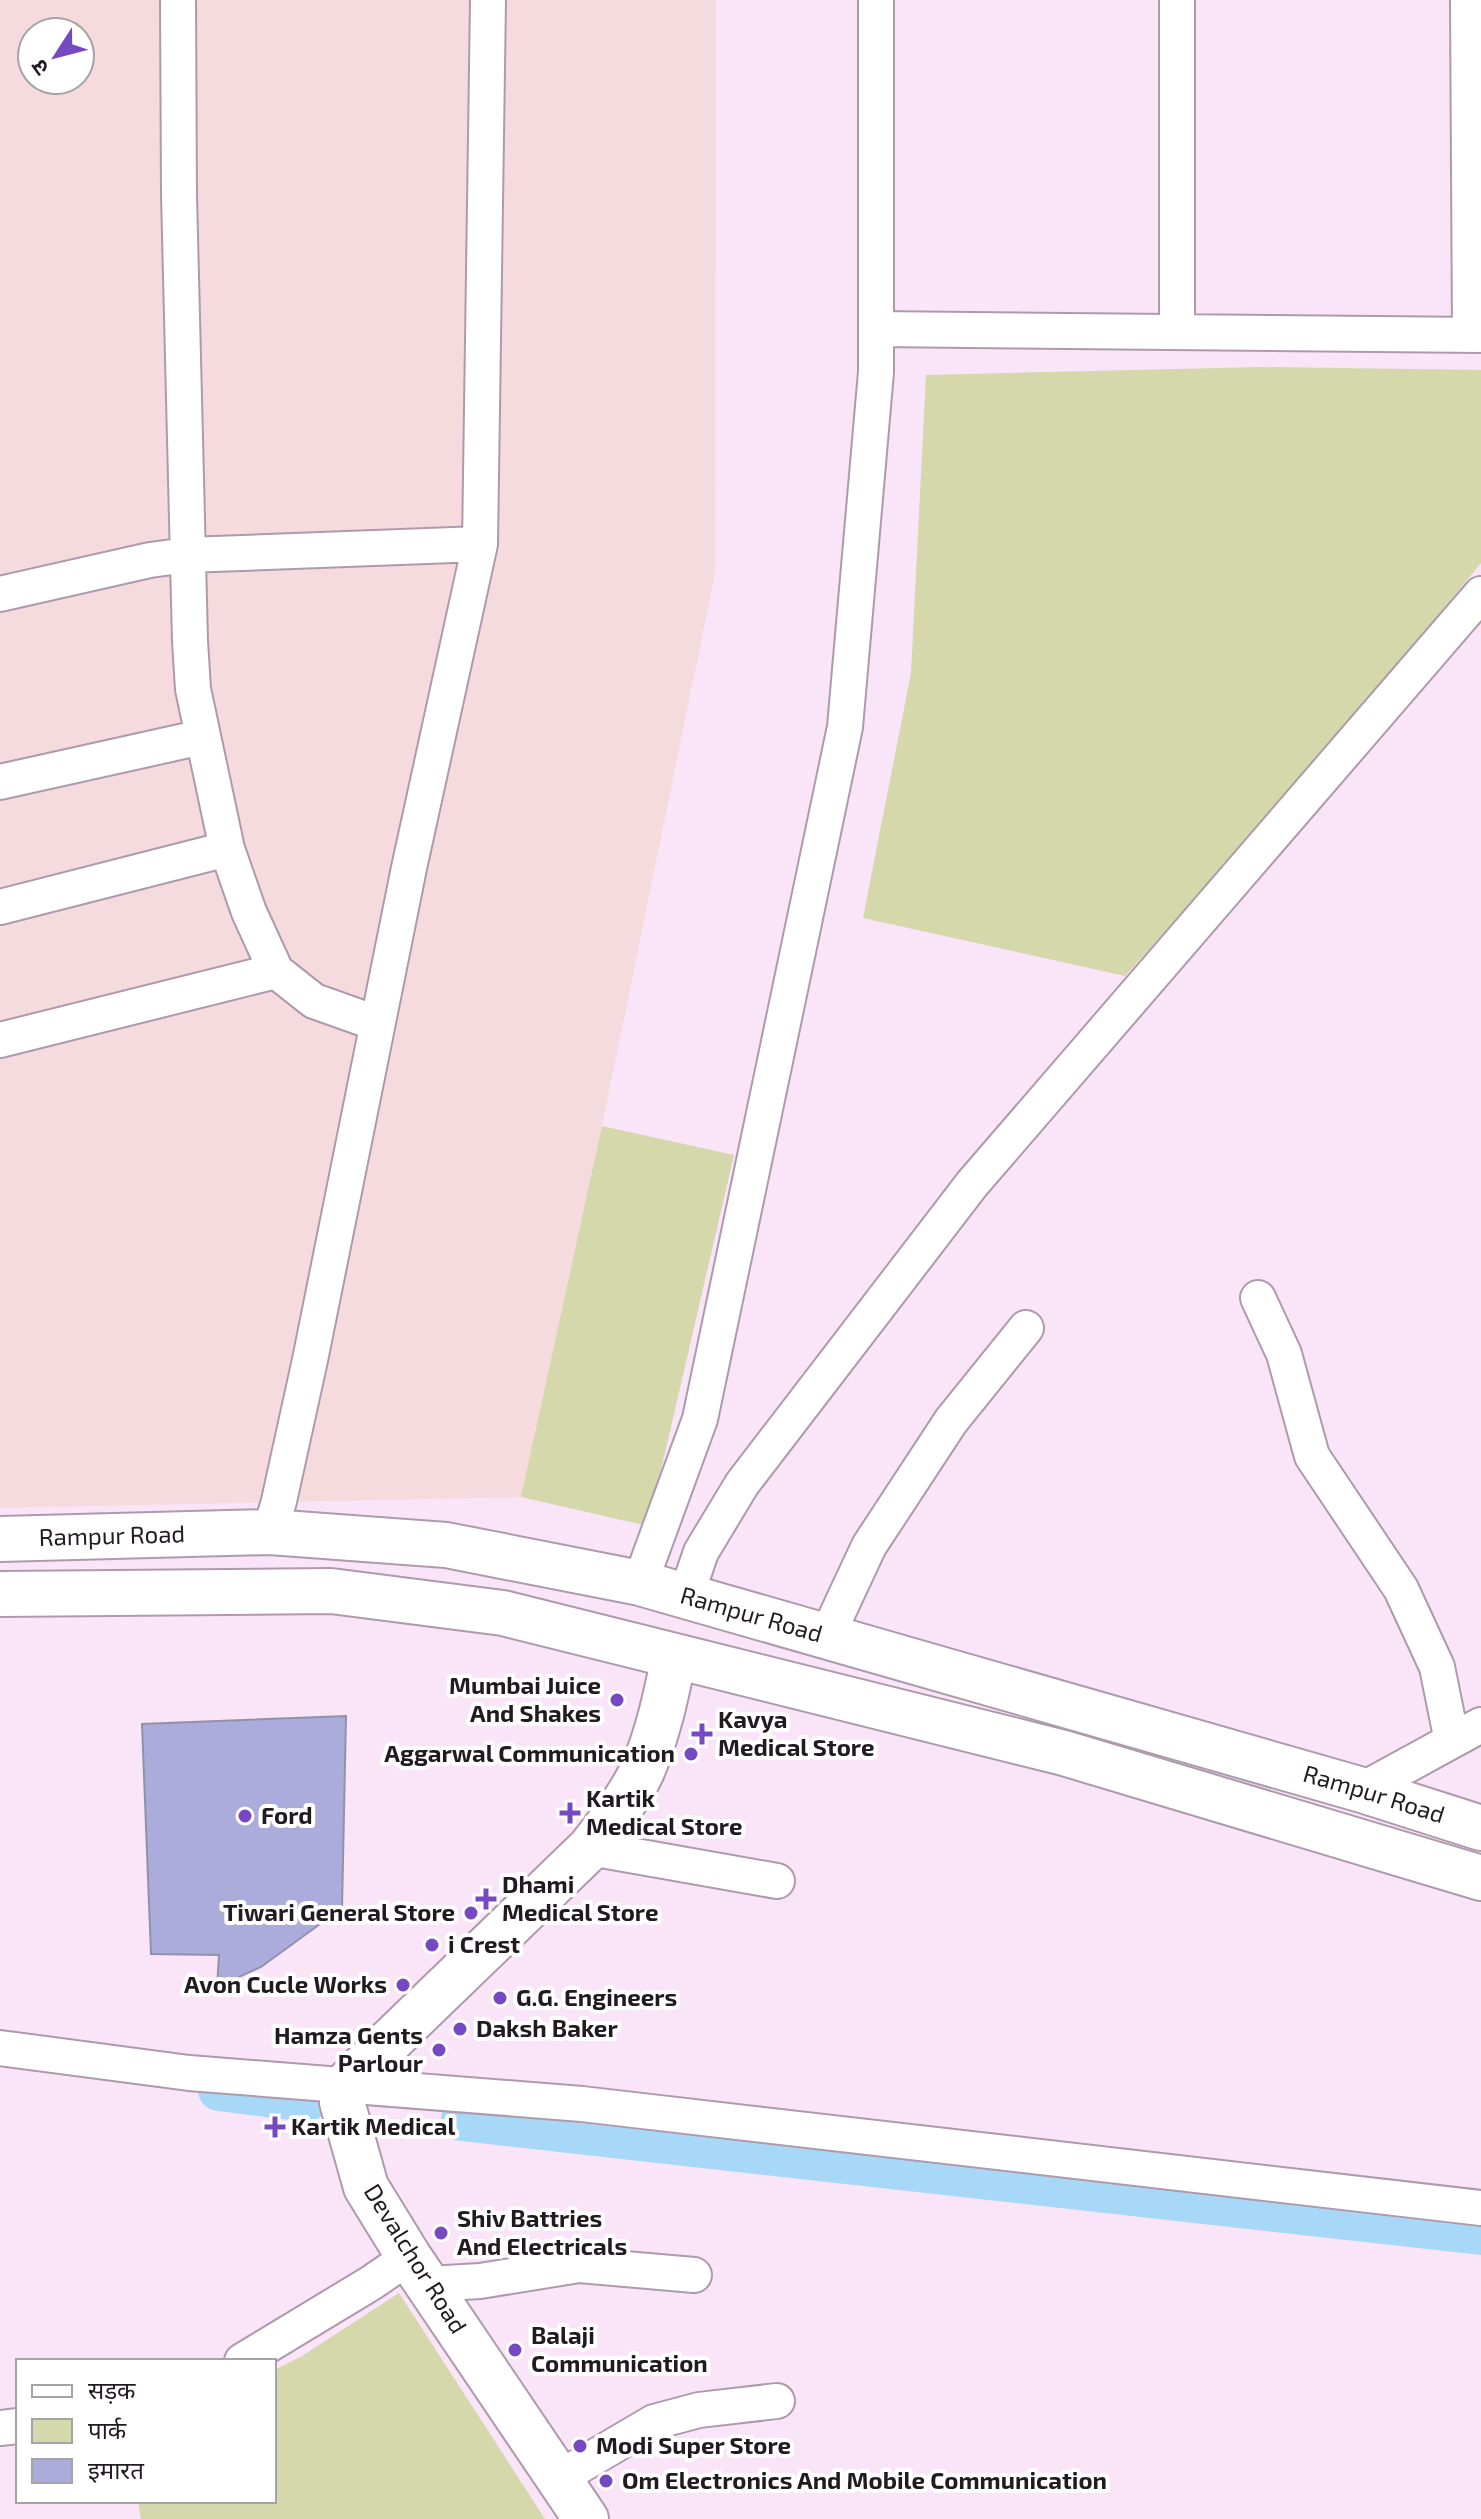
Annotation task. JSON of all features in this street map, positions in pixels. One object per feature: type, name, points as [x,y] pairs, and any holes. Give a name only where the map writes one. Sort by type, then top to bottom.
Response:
[{"type":"main road","name":"Rampur Road","points":[[0,1539],[270,1532],[446,1545],[640,1583],[1362,1790],[1481,1828]]},
{"type":"main road","points":[[268,1591],[270,1532]]},
{"type":"main road","points":[[0,1594],[331,1591],[503,1613],[1064,1753],[1481,1878]]},
{"type":"main road","points":[[346,2085],[590,1848],[641,1773],[661,1718],[686,1596]]},
{"type":"main road","name":"Devalchor Road","points":[[346,2085],[342,2102],[366,2187],[586,2519]]},
{"type":"street","points":[[178,0],[187,555],[193,689],[202,737],[227,849],[249,912],[276,971],[314,1001],[376,1023]]},
{"type":"street","points":[[270,1532],[310,1360],[376,1023],[480,544],[488,0]]},
{"type":"street","points":[[640,1583],[700,1419],[845,727],[876,372],[876,0]]},
{"type":"street","points":[[1177,0],[1177,332]]},
{"type":"street","points":[[876,329],[1476,335],[1468,0]]},
{"type":"street","points":[[0,594],[150,560],[187,555],[480,544]]},
{"type":"street","points":[[686,1596],[701,1552],[742,1484],[972,1184],[1481,594]]},
{"type":"street","points":[[0,782],[202,737]]},
{"type":"street","points":[[0,907],[227,849]]},
{"type":"street","points":[[0,1040],[276,971]]},
{"type":"street","points":[[1258,1298],[1284,1354],[1312,1456],[1401,1589],[1467,1733],[1362,1790]]},
{"type":"street","points":[[827,1636],[869,1546],[951,1421],[1026,1328]]},
{"type":"street","points":[[590,1848],[777,1881]]},
{"type":"street","points":[[0,2048],[189,2073],[598,2105],[1481,2208]]},
{"type":"street","points":[[245,2359],[371,2283],[419,2270],[480,2281],[579,2265],[694,2275]]},
{"type":"street","points":[[559,2478],[654,2422],[699,2410],[777,2401]]},
{"type":"shaded area","points":[[0,0],[716,0],[715,573],[602,1126],[521,1497],[0,1508]]},
{"type":"green space","points":[[1261,367],[1481,370],[1481,563],[1309,771],[1125,976],[863,918],[911,673],[926,375]]},
{"type":"green space","points":[[602,1126],[734,1155],[648,1526],[521,1497]]},
{"type":"green space","points":[[399,2293],[545,2519],[141,2519],[138,2503],[276,2503],[276,2369],[302,2356]]},
{"type":"building","name":"Ford","points":[[346,1716],[342,1908],[261,1967],[217,1987],[219,1955],[151,1954],[142,1724]]},
{"type":"waterway","points":[[219,2090],[307,2101]]},
{"type":"waterway","points":[[462,2120],[1481,2234]]},
{"type":"place","name":"Mumbai Juice And Shakes","points":[[617,1700]]},
{"type":"place","name":"Kavya Medical Store","points":[[702,1734]]},
{"type":"place","name":"Aggarwal Communication","points":[[691,1754]]},
{"type":"place","name":"Kartik Medical Store","points":[[570,1813]]},
{"type":"place","name":"Ford","points":[[245,1816]]},
{"type":"place","name":"Dhami Medical Store","points":[[486,1899]]},
{"type":"place","name":"Tiwari General Store","points":[[471,1913]]},
{"type":"place","name":"i Crest","points":[[432,1945]]},
{"type":"place","name":"Avon Cucle Works","points":[[403,1985]]},
{"type":"place","name":"G.G. Engineers","points":[[500,1998]]},
{"type":"place","name":"Daksh Baker","points":[[460,2029]]},
{"type":"place","name":"Hamza Gents Parlour","points":[[439,2050]]},
{"type":"place","name":"Kartik Medical","points":[[275,2127]]},
{"type":"place","name":"Shiv Battries And Electricals","points":[[441,2233]]},
{"type":"place","name":"Balaji Communication","points":[[515,2350]]},
{"type":"place","name":"Modi Super Store","points":[[580,2446]]},
{"type":"place","name":"Om Electronics And Mobile Communication","points":[[606,2481]]}]
